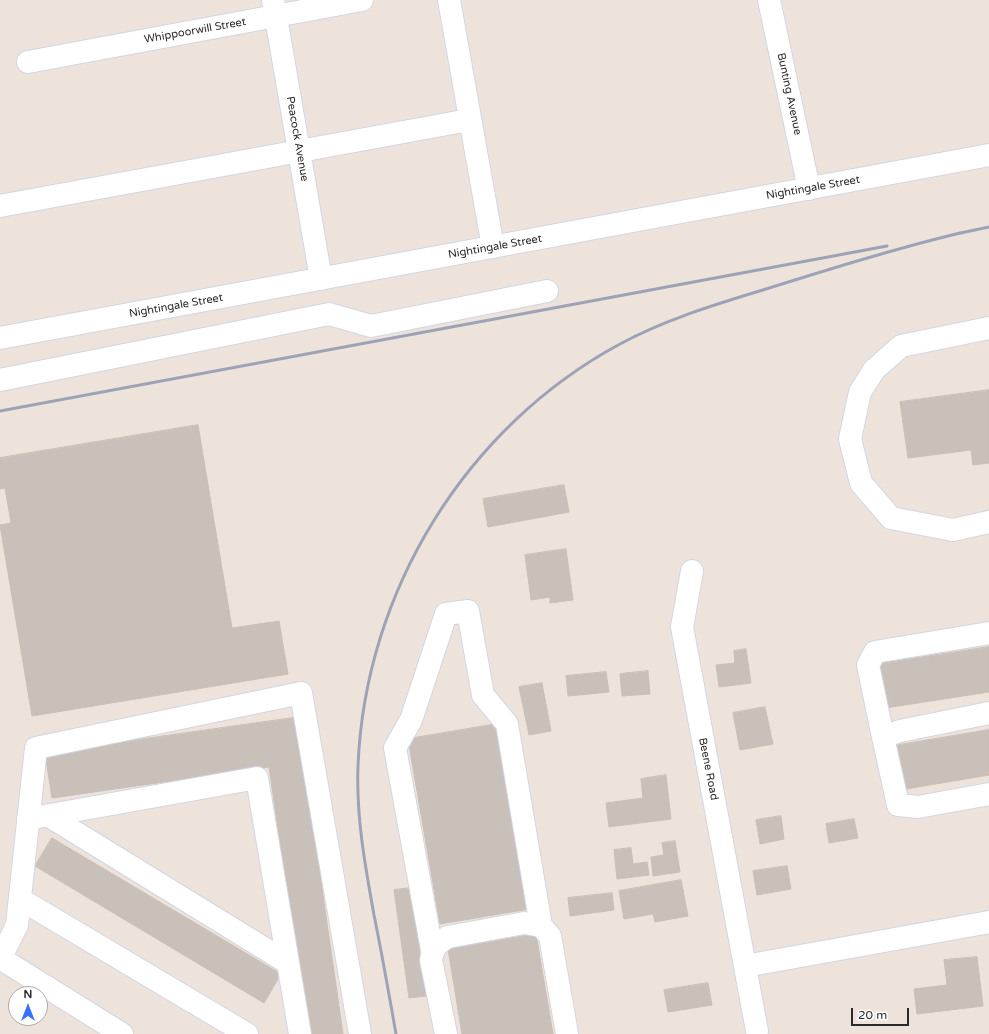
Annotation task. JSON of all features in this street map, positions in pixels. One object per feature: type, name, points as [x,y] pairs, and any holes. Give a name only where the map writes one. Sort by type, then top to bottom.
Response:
[{"type":"street","name":"Whippoorwill Street","points":[[28,62],[274,8],[362,0]]},
{"type":"street","points":[[449,0],[493,247]]},
{"type":"street","name":"Bunting Avenue","points":[[770,0],[809,189]]},
{"type":"street","name":"Peacock Avenue","points":[[274,8],[321,279]]},
{"type":"street","points":[[0,206],[470,120]]},
{"type":"street","name":"Nightingale Street","points":[[0,338],[989,155]]},
{"type":"street","points":[[0,380],[329,314],[371,326],[547,291]]},
{"type":"street","points":[[989,328],[901,346],[874,370],[860,392],[850,439],[860,483],[891,518],[953,530],[989,522]]},
{"type":"street","name":"Beene Road","points":[[692,571],[682,627],[757,1031]]},
{"type":"street","points":[[446,1034],[431,960],[432,950],[396,748],[411,720],[446,614],[468,611],[483,695],[507,724],[541,926],[550,936],[567,1034]]},
{"type":"street","points":[[989,633],[874,652],[868,666],[898,805],[918,807],[989,794]]},
{"type":"street","points":[[122,1034],[0,958],[17,925],[20,899],[38,818],[36,748],[301,693],[360,1034]]},
{"type":"street","points":[[883,737],[900,731],[989,713]]},
{"type":"street","points":[[38,818],[257,778],[300,1034]]},
{"type":"street","points":[[38,818],[288,963]]},
{"type":"street","points":[[20,899],[247,1034]]},
{"type":"street","points":[[745,966],[989,922]]},
{"type":"street","points":[[432,950],[440,941],[448,937],[524,923],[541,926]]},
{"type":"building","points":[[989,390],[989,463],[973,465],[971,450],[908,458],[900,402]]},
{"type":"building","points":[[198,425],[232,628],[279,621],[288,674],[32,716],[0,525],[11,523],[5,488],[0,489],[0,458]]},
{"type":"building","points":[[564,485],[569,512],[488,527],[483,499]]},
{"type":"building","points":[[566,549],[573,600],[550,603],[550,597],[531,600],[525,555]]},
{"type":"building","points":[[989,647],[989,692],[885,708],[878,664]]},
{"type":"building","points":[[746,649],[751,683],[719,687],[716,665],[735,663],[734,651]]},
{"type":"building","points":[[648,671],[650,694],[622,696],[620,674]]},
{"type":"building","points":[[606,672],[609,692],[568,696],[566,676]]},
{"type":"building","points":[[542,683],[551,731],[529,735],[519,687]]},
{"type":"building","points":[[765,707],[773,744],[740,750],[733,713]]},
{"type":"building","points":[[300,717],[303,757],[343,1034],[308,1034],[269,767],[52,798],[45,753]]},
{"type":"building","points":[[497,724],[529,909],[440,924],[408,739]]},
{"type":"building","points":[[989,730],[989,775],[900,790],[893,746]]},
{"type":"building","points":[[666,775],[671,819],[609,827],[606,803],[643,798],[641,779]]},
{"type":"building","points":[[781,816],[784,839],[760,844],[756,820]]},
{"type":"building","points":[[854,819],[858,838],[829,843],[826,824]]},
{"type":"building","points":[[52,838],[281,974],[264,1003],[35,866]]},
{"type":"building","points":[[675,841],[680,872],[653,876],[651,857],[664,855],[662,843]]},
{"type":"building","points":[[631,848],[633,864],[647,862],[649,875],[617,879],[614,850]]},
{"type":"building","points":[[787,866],[791,889],[757,895],[753,871]]},
{"type":"building","points":[[681,880],[688,916],[655,922],[653,914],[624,919],[619,891]]},
{"type":"building","points":[[411,888],[426,996],[409,998],[394,890]]},
{"type":"building","points":[[612,893],[614,910],[570,916],[568,898]]},
{"type":"building","points":[[536,934],[553,1034],[462,1034],[448,949]]},
{"type":"building","points":[[977,957],[983,1006],[917,1014],[914,989],[947,985],[944,960]]},
{"type":"building","points":[[708,983],[712,1005],[668,1012],[664,990]]},
{"type":"railway","points":[[956,234],[989,227]]},
{"type":"railway","points":[[396,1034],[364,859],[358,803],[358,766],[365,701],[380,638],[403,577],[434,520],[471,468],[515,420],[565,379],[620,344],[655,327],[710,306],[814,274],[960,233]]},
{"type":"railway","points":[[0,411],[887,246]]}]
